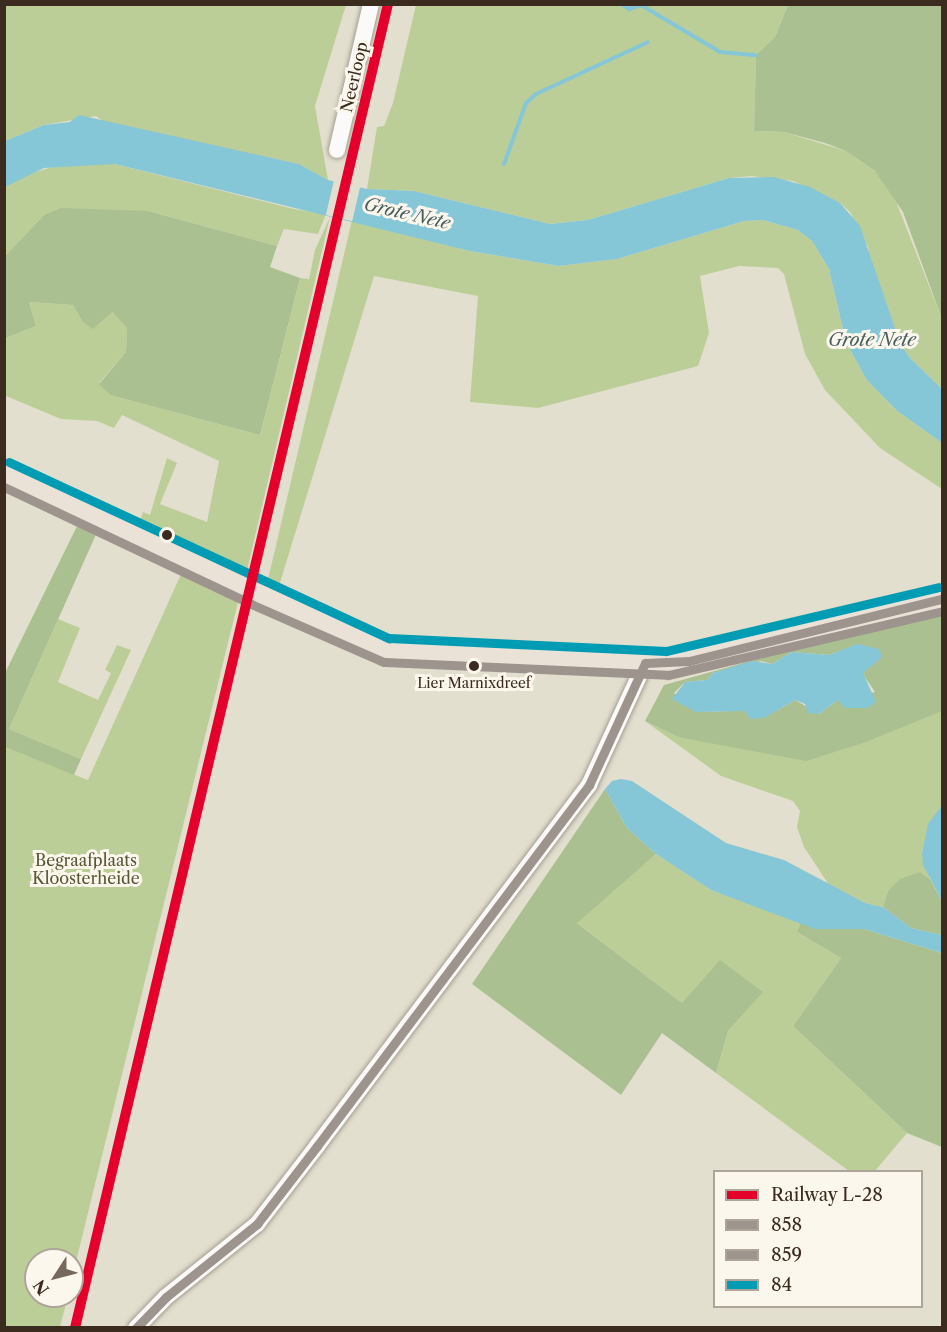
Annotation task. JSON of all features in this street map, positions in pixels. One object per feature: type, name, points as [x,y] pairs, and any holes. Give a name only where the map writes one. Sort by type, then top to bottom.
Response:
[{"type":"main road","points":[[4,473],[256,594],[386,650],[645,663],[689,661],[942,599]]},
{"type":"street","name":"Neerloop","points":[[337,150],[371,4]]},
{"type":"street","points":[[136,1328],[166,1297],[257,1224],[338,1119],[589,785],[645,663]]},
{"type":"green space","points":[[5,5],[346,5],[315,106],[328,180],[299,164],[105,123],[96,116],[44,125],[5,141]]},
{"type":"green space","points":[[416,5],[788,5],[775,37],[756,55],[754,131],[784,132],[846,151],[875,171],[892,191],[942,319],[942,389],[910,358],[900,343],[874,277],[868,247],[850,212],[840,203],[793,181],[751,176],[729,178],[588,220],[550,224],[414,191],[367,189],[377,127],[384,126],[393,103]]},
{"type":"green space","points":[[788,5],[942,5],[942,319],[903,212],[875,171],[846,151],[825,143],[784,132],[754,131],[756,55],[775,37]]},
{"type":"green space","points":[[62,164],[115,164],[294,209],[326,214],[318,234],[284,229],[277,246],[148,211],[44,215],[5,256],[5,187],[26,175]]},
{"type":"green space","points":[[61,208],[148,211],[277,246],[270,267],[300,278],[260,435],[110,395],[99,384],[126,352],[127,328],[112,312],[93,329],[82,321],[73,305],[29,302],[36,326],[5,338],[5,256],[44,215]]},
{"type":"green space","points":[[330,217],[245,579],[137,529],[143,512],[150,515],[167,458],[177,463],[160,504],[207,522],[219,461],[122,415],[114,428],[97,421],[61,419],[6,396],[4,338],[36,326],[29,302],[73,305],[82,321],[112,312],[127,328],[126,352],[99,383],[110,395],[260,435],[300,278],[309,279],[315,250]]},
{"type":"green space","points":[[352,220],[470,251],[559,266],[617,259],[744,221],[763,220],[798,230],[812,241],[829,269],[846,342],[866,379],[896,410],[942,443],[942,489],[880,448],[825,390],[805,354],[784,274],[778,268],[739,266],[700,276],[709,333],[698,366],[538,408],[470,402],[478,296],[374,276],[279,586],[266,588]]},
{"type":"green space","points":[[79,522],[98,530],[9,729],[81,759],[74,775],[5,747],[4,675]]},
{"type":"green space","name":"Begraafplaats Kloosterheide","points":[[182,572],[239,598],[79,1248],[24,1248],[24,1308],[65,1308],[60,1327],[5,1327],[5,747],[88,780]]},
{"type":"green space","points":[[942,608],[942,711],[866,742],[806,761],[678,737],[645,721],[664,685]],"holes":[[[858,644],[870,665],[862,673],[875,692],[838,700],[819,714],[795,700],[778,710],[696,712],[674,693],[685,682],[707,680],[713,673],[761,661],[772,664],[792,652],[829,655]]]},
{"type":"green space","points":[[58,619],[80,628],[58,682],[98,700],[111,673],[105,670],[117,645],[131,650],[81,759],[9,729]]},
{"type":"green space","points":[[942,711],[942,805],[929,824],[922,852],[930,879],[920,872],[888,891],[883,907],[865,903],[829,885],[804,847],[797,827],[800,811],[793,801],[721,776],[645,721],[678,737]]},
{"type":"green space","points":[[605,789],[627,828],[656,854],[577,923],[682,1003],[720,960],[763,992],[728,1031],[716,1073],[662,1033],[621,1095],[472,984]]},
{"type":"green space","points":[[656,854],[711,890],[801,922],[797,932],[841,958],[793,1026],[907,1133],[876,1170],[848,1170],[716,1073],[728,1031],[762,992],[682,1003],[576,922]]},
{"type":"green space","points":[[920,872],[930,879],[942,901],[942,935],[911,928],[883,907],[888,891],[900,879]]},
{"type":"green space","points":[[801,922],[815,929],[864,929],[942,953],[942,1147],[907,1133],[793,1026],[841,958],[797,932]]},
{"type":"water","name":"Grote Nete","points":[[79,115],[299,164],[328,180],[367,189],[414,191],[550,224],[588,220],[729,178],[774,177],[810,187],[840,203],[860,226],[900,343],[910,358],[942,389],[942,443],[896,410],[866,379],[846,342],[829,269],[812,241],[798,230],[763,220],[744,221],[617,259],[559,266],[470,251],[115,164],[44,168],[5,187],[5,141],[44,125],[70,122]]},
{"type":"water","points":[[857,644],[879,649],[882,657],[863,673],[876,702],[867,708],[845,708],[838,700],[819,714],[808,713],[805,704],[795,700],[764,718],[750,719],[745,711],[696,712],[672,699],[685,682],[707,680],[713,673],[752,661],[772,664],[792,652],[829,655]]},
{"type":"water","points":[[621,779],[632,781],[726,843],[784,860],[865,903],[883,907],[911,928],[942,935],[942,953],[864,929],[815,929],[711,890],[656,854],[627,828],[605,789],[612,781]]},
{"type":"water","points":[[942,805],[942,901],[923,865],[922,853],[928,824]]},
{"type":"pier","points":[[334,180],[360,186],[352,221],[326,215]]},
{"type":"waterway","points":[[622,4],[629,9],[641,5],[720,52],[756,55]]},
{"type":"waterway","points":[[504,164],[526,103],[536,94],[648,42]]},
{"type":"rail line","name":"L-28","points":[[75,1328],[388,4]]},
{"type":"transit line","name":"84","points":[[9,462],[389,638],[666,651],[939,587]]},
{"type":"transit line","name":"859","points":[[4,487],[251,604],[384,662],[668,675],[942,611]]},
{"type":"transit line","name":"858","points":[[645,663],[689,661],[942,599]]},
{"type":"transit line","name":"858","points":[[136,1328],[166,1297],[257,1224],[317,1146],[589,785],[645,663]]},
{"type":"place","name":"Lier Marnixdreef","points":[[474,666]]}]
